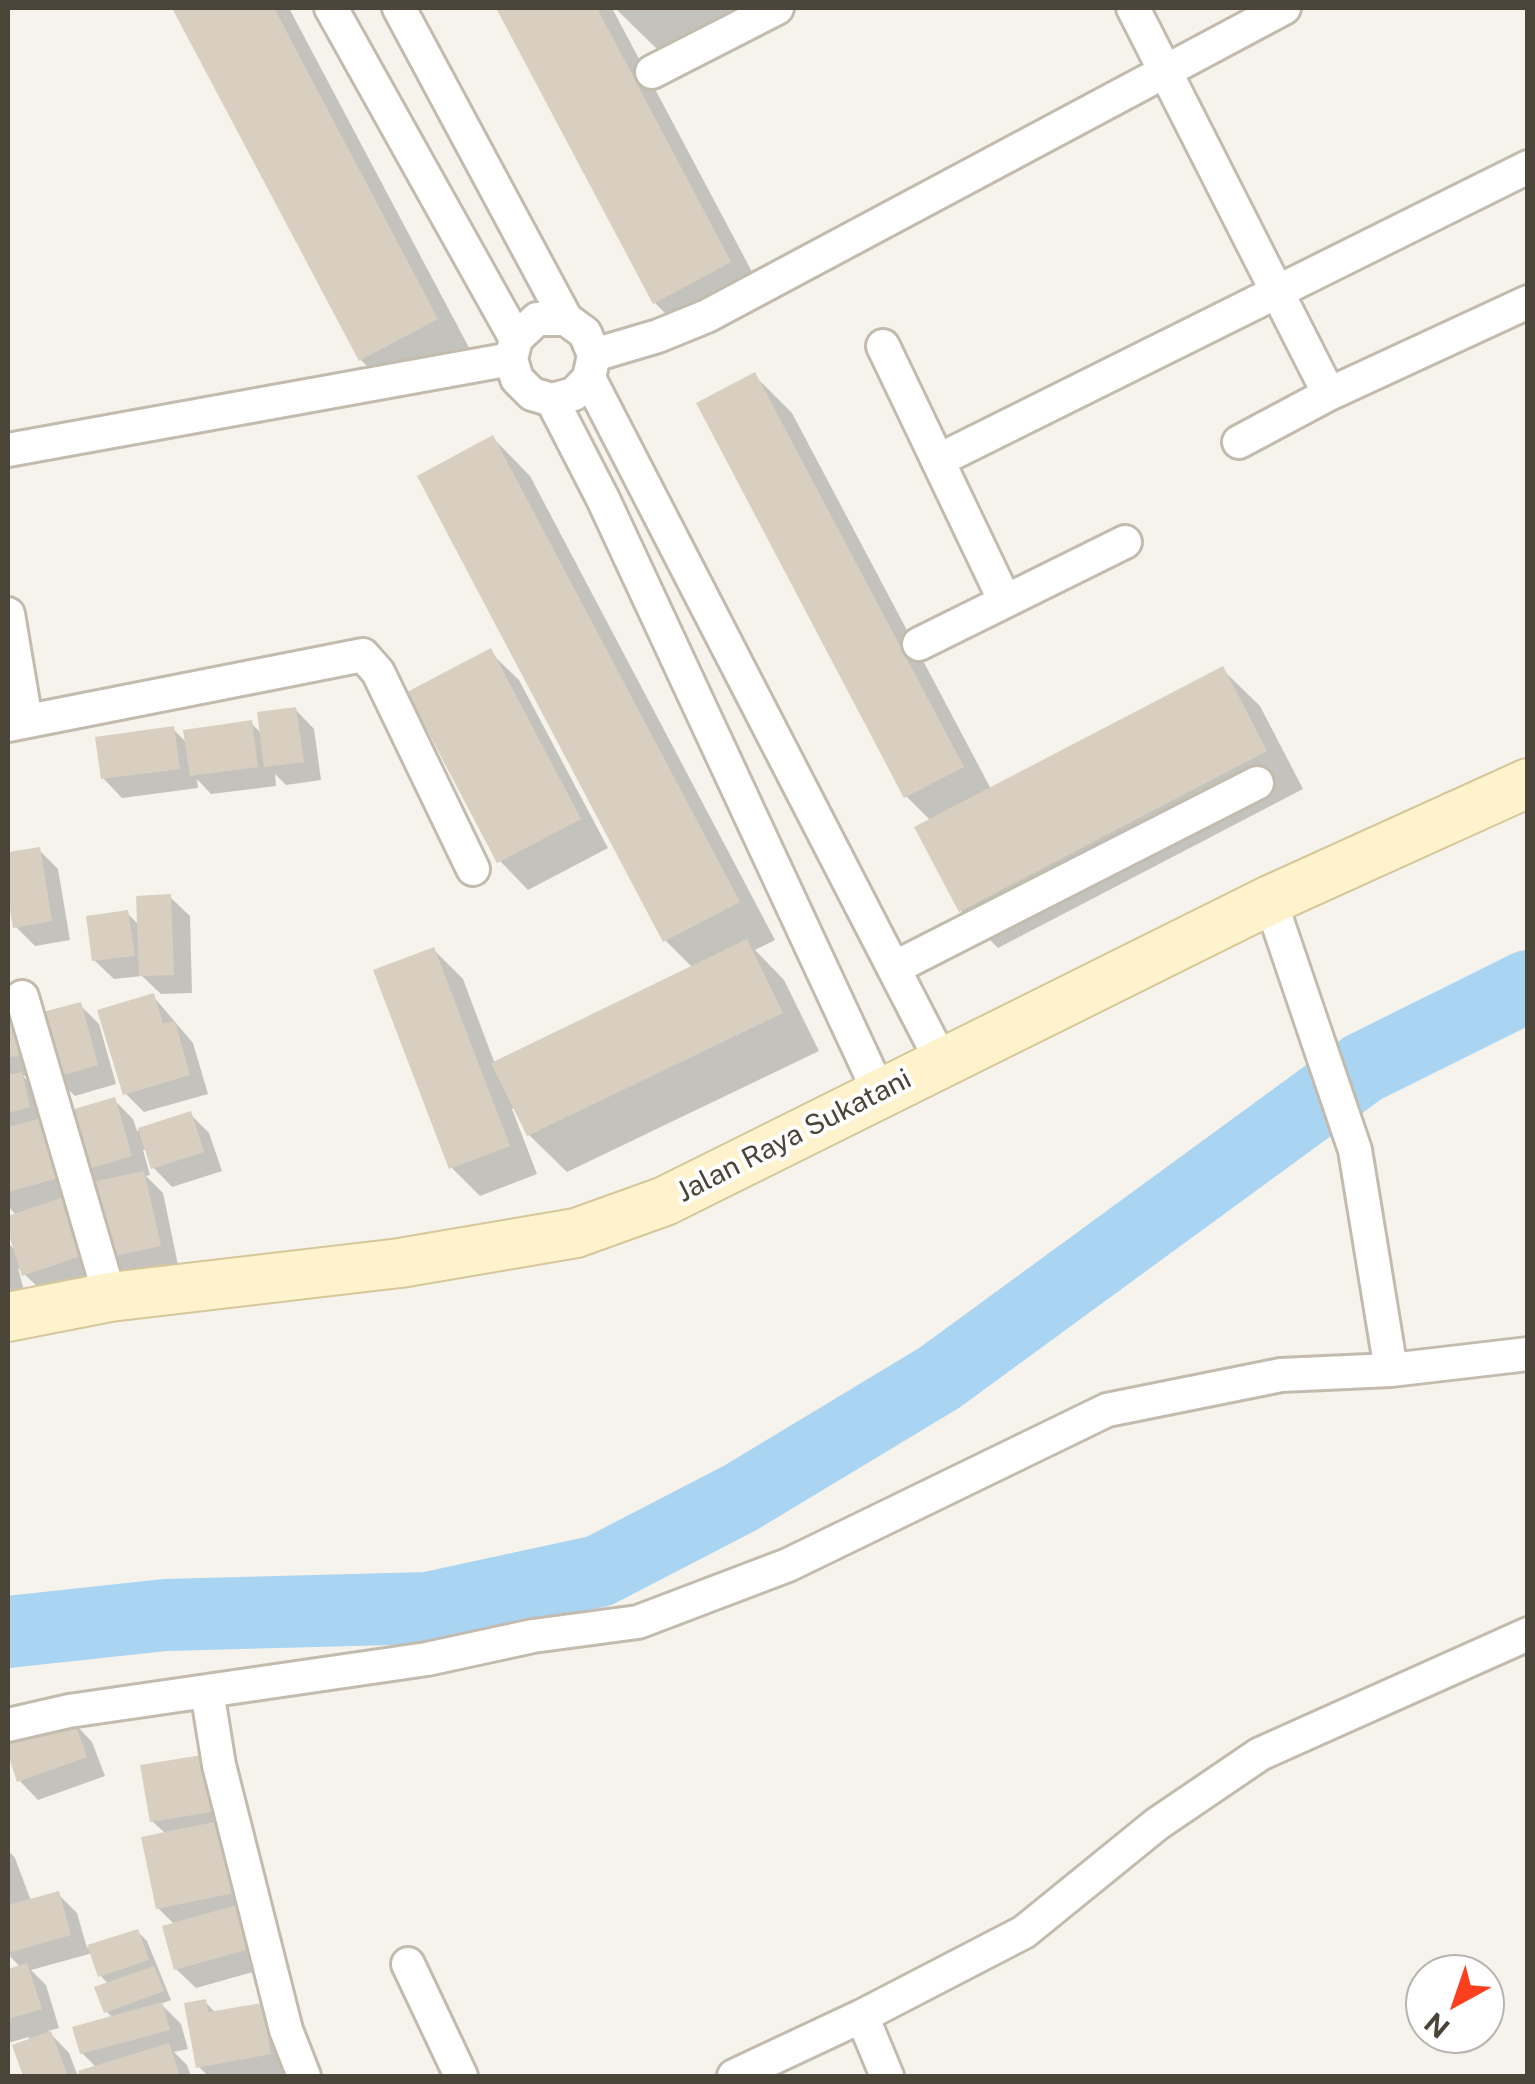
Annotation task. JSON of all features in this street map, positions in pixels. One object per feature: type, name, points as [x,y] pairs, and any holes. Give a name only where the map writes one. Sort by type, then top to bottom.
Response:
[{"type":"main road","name":"Jalan Raya Sukatani","points":[[8,1316],[110,1297],[400,1263],[576,1233],[665,1201],[1270,900],[1528,783]]},
{"type":"street","points":[[331,8],[513,349],[516,380],[532,394],[552,400],[574,394],[592,366],[707,316],[1284,8]]},
{"type":"street","points":[[399,8],[566,319],[585,333],[592,366],[942,1062]]},
{"type":"street","points":[[652,72],[777,8]]},
{"type":"street","points":[[1133,8],[1329,394]]},
{"type":"street","points":[[939,460],[1528,168]]},
{"type":"street","points":[[1239,442],[1329,394],[1528,302]]},
{"type":"street","points":[[8,450],[513,349],[537,320],[566,319]]},
{"type":"street","points":[[882,346],[1004,599]]},
{"type":"street","points":[[552,400],[603,499],[880,1094]]},
{"type":"street","points":[[919,644],[1125,542]]},
{"type":"street","points":[[8,614],[16,723],[363,655],[378,672],[474,868]]},
{"type":"street","points":[[894,968],[1257,783]]},
{"type":"street","points":[[1270,900],[1354,1150],[1391,1370]]},
{"type":"street","points":[[22,997],[110,1297]]},
{"type":"street","points":[[8,1724],[638,1622],[788,1565],[1107,1410],[1281,1375],[1391,1370],[1528,1354]]},
{"type":"street","points":[[734,2076],[862,2016],[1024,1932],[1157,1824],[1260,1754],[1528,1634]]},
{"type":"street","points":[[207,1691],[224,1784],[286,2030],[304,2076]]},
{"type":"street","points":[[408,1964],[460,2076]]},
{"type":"street","points":[[862,2016],[887,2076]]},
{"type":"building","points":[[172,8],[274,8],[438,319],[359,361]]},
{"type":"building","points":[[496,8],[597,8],[731,262],[653,304]]},
{"type":"building","points":[[755,372],[964,767],[904,798],[696,403]]},
{"type":"building","points":[[493,435],[740,902],[663,942],[417,476]]},
{"type":"building","points":[[491,648],[581,819],[497,863],[407,692]]},
{"type":"building","points":[[1223,666],[1267,751],[959,912],[914,827]]},
{"type":"building","points":[[296,707],[304,762],[264,767],[257,712]]},
{"type":"building","points":[[252,720],[258,767],[190,776],[183,730]]},
{"type":"building","points":[[174,726],[180,769],[101,779],[95,737]]},
{"type":"building","points":[[40,847],[52,921],[13,928],[8,898],[8,852]]},
{"type":"building","points":[[171,894],[174,975],[139,976],[136,896]]},
{"type":"building","points":[[128,910],[135,956],[92,961],[86,916]]},
{"type":"building","points":[[747,939],[783,1013],[527,1136],[491,1063]]},
{"type":"building","points":[[434,947],[510,1146],[449,1169],[373,970]]},
{"type":"building","points":[[154,993],[163,1024],[175,1021],[190,1075],[123,1095],[97,1010]]},
{"type":"building","points":[[81,1002],[98,1065],[53,1078],[35,1014]]},
{"type":"building","points":[[11,1003],[19,1056],[8,1057]]},
{"type":"building","points":[[22,1072],[30,1107],[8,1113],[8,1075]]},
{"type":"building","points":[[115,1097],[132,1156],[81,1171],[64,1112]]},
{"type":"building","points":[[191,1111],[204,1152],[151,1169],[138,1128]]},
{"type":"building","points":[[42,1118],[58,1178],[8,1192],[8,1127]]},
{"type":"building","points":[[144,1171],[161,1246],[105,1258],[88,1183]]},
{"type":"building","points":[[61,1198],[81,1256],[22,1276],[8,1232],[8,1216]]},
{"type":"building","points":[[74,1720],[87,1757],[17,1782],[8,1742]]},
{"type":"building","points":[[202,1755],[211,1812],[150,1822],[140,1765]]},
{"type":"building","points":[[219,1821],[234,1893],[156,1909],[141,1837]]},
{"type":"building","points":[[59,1891],[71,1935],[8,1953],[8,1905]]},
{"type":"building","points":[[237,1905],[249,1949],[174,1970],[162,1926]]},
{"type":"building","points":[[138,1929],[149,1960],[98,1977],[87,1945]]},
{"type":"building","points":[[27,1963],[42,2009],[8,2019],[8,1969]]},
{"type":"building","points":[[154,1966],[164,1991],[104,2013],[94,1987]]},
{"type":"building","points":[[206,1999],[208,2012],[262,2003],[271,2054],[196,2068],[184,2003]]},
{"type":"building","points":[[162,2002],[170,2030],[80,2054],[72,2027]]},
{"type":"building","points":[[51,2031],[68,2076],[23,2076],[12,2045]]},
{"type":"building","points":[[169,2043],[180,2076],[80,2076],[78,2071]]},
{"type":"waterway","points":[[8,1632],[165,1615],[428,1608],[599,1571],[740,1498],[939,1378],[1363,1068],[1528,986]]}]
